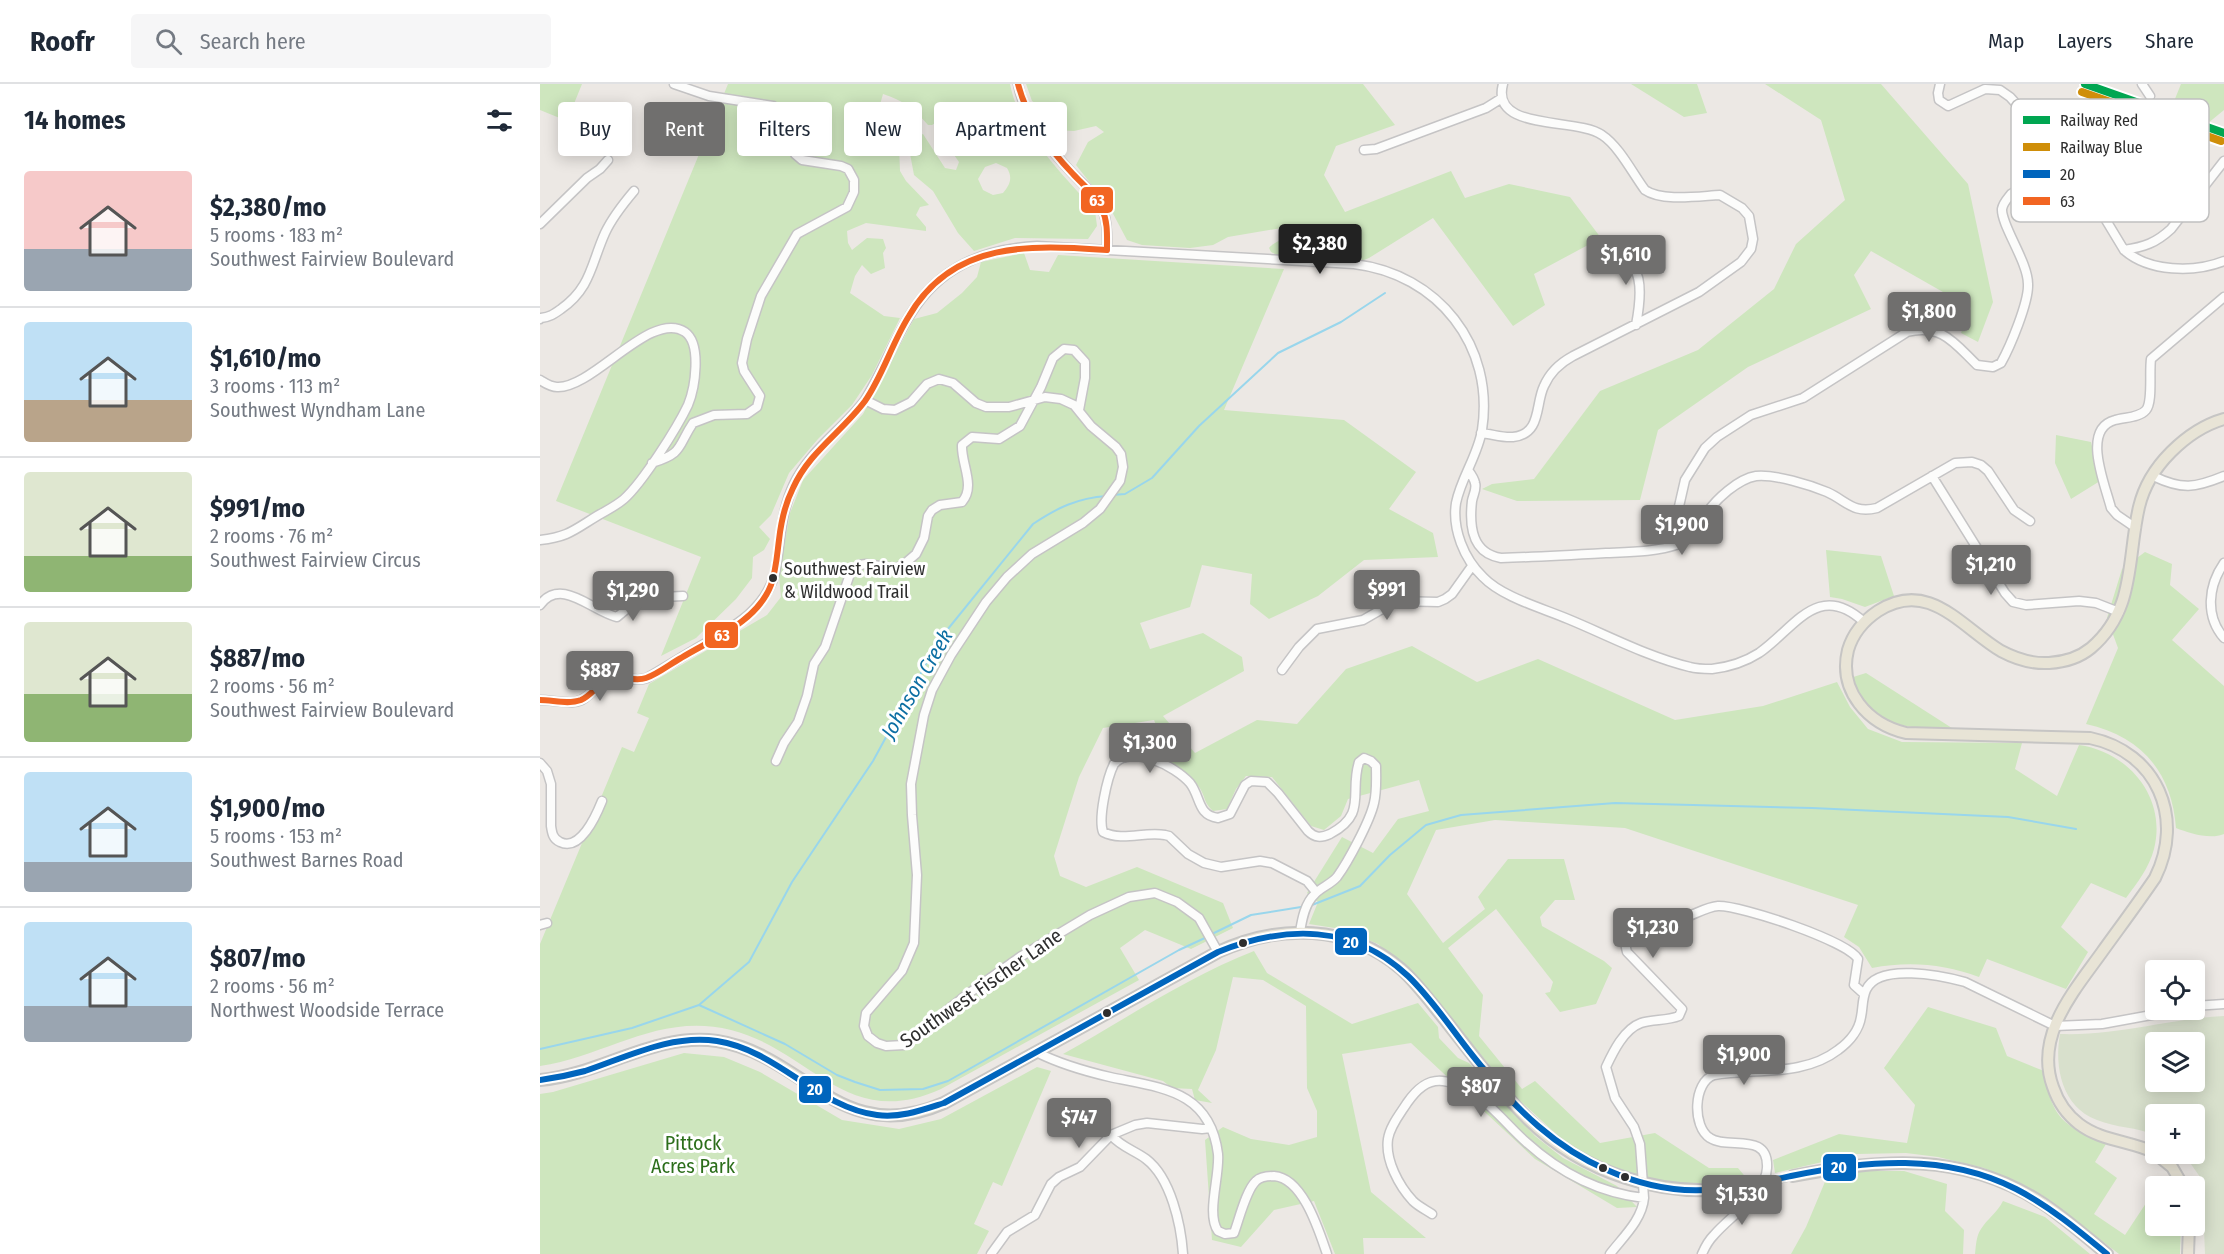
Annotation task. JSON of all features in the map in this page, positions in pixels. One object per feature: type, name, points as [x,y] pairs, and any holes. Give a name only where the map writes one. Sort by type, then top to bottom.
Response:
[{"type":"main road","points":[[2145,1149],[2097,1134],[2083,1127],[2066,1112],[2055,1094],[2048,1067],[2049,1050],[2055,1026],[2072,994],[2155,878],[2164,860],[2168,823],[2165,807],[2156,784],[2144,767],[2126,751],[2098,739],[1906,732],[1883,724],[1860,705],[1848,680],[1846,666],[1848,650],[1855,634],[1864,622],[1884,608],[1900,602],[1937,606],[1954,615],[2011,656],[2036,663],[2068,660],[2089,650],[2109,630],[2119,612],[2126,592],[2139,507],[2152,476],[2167,456],[2188,437],[2224,419]]},
{"type":"main road","points":[[540,1080],[578,1072],[667,1042],[714,1041],[757,1055],[830,1099],[848,1107],[872,1114],[898,1116],[917,1113],[944,1103],[1218,952],[1260,936],[1300,932],[1340,938],[1371,950],[1390,961],[1415,983],[1518,1108],[1540,1130],[1563,1147],[1592,1164],[1643,1184],[1693,1191],[1736,1188]]},
{"type":"main road","points":[[1793,1176],[1880,1162],[1950,1166],[1982,1175],[2030,1196],[2058,1214],[2107,1254]]},
{"type":"main road","points":[[2188,1254],[2189,1236]]},
{"type":"street","points":[[652,463],[668,458],[682,446],[693,423],[714,415],[747,414],[757,407],[760,396],[742,363],[761,296],[797,234],[845,209],[852,200],[855,187],[853,177],[848,170],[833,164],[802,160],[795,154],[788,122],[784,114],[773,106],[709,96],[674,84]]},
{"type":"street","points":[[1018,84],[1025,108],[1044,137],[1055,153],[1088,188],[1100,206],[1106,223],[1107,250]]},
{"type":"street","points":[[1481,433],[1508,437],[1525,434],[1536,421],[1543,386],[1558,366],[1573,356],[1699,292],[1741,262],[1754,239],[1749,216],[1735,203],[1720,195],[1662,197],[1652,194],[1644,188],[1610,142],[1601,134],[1575,126],[1520,117],[1510,112],[1502,98],[1503,84]]},
{"type":"street","points":[[1940,84],[1938,100],[1948,105],[1993,88],[2005,92],[2012,99]]},
{"type":"street","points":[[2142,84],[2150,96]]},
{"type":"street","points":[[1364,150],[1376,149],[1486,108],[1502,98]]},
{"type":"street","points":[[540,224],[608,160]]},
{"type":"street","points":[[2209,180],[2224,161]]},
{"type":"street","points":[[540,318],[553,315],[584,288],[605,234],[614,217],[634,191]]},
{"type":"street","points":[[1670,546],[1685,480],[1695,462],[1717,436],[1751,415],[1803,398],[1907,332],[1917,329],[1935,330],[1947,336],[1977,366],[1985,368],[2001,363],[2026,297],[2028,284],[2022,260],[2002,212],[2004,202],[2011,194]]},
{"type":"street","points":[[2107,222],[2124,250],[2132,257],[2142,261],[2181,269],[2198,269],[2224,261]]},
{"type":"street","points":[[2124,250],[2145,247],[2162,237],[2176,222]]},
{"type":"street","points":[[540,700],[573,702],[586,697],[608,679],[647,678],[754,611],[766,596],[772,581],[783,513],[794,484],[811,457],[865,400],[910,313],[934,285],[962,264],[980,255],[1037,246],[1354,264],[1376,267],[1400,275],[1428,293],[1448,310],[1469,342],[1480,371],[1483,392],[1481,433],[1456,502],[1456,519],[1462,545],[1472,566],[1488,582],[1511,594],[1667,660],[1696,668],[1725,667],[1748,659],[1764,649],[1808,611],[1821,605],[1835,605],[1849,609],[1864,622]]},
{"type":"street","points":[[1607,248],[1626,257],[1636,269],[1640,302],[1636,325]]},
{"type":"street","points":[[2136,528],[2111,508],[2096,446],[2100,430],[2105,423],[2141,414],[2147,409],[2151,396],[2149,372],[2151,359],[2224,297]]},
{"type":"street","points":[[540,380],[555,387],[573,384],[656,331],[669,327],[684,331],[692,340],[695,351],[689,401],[652,463],[631,492],[611,509],[573,532],[560,538],[540,540]]},
{"type":"street","points":[[776,760],[798,722],[814,664],[825,647],[850,574],[859,565],[866,564],[894,568],[909,561],[916,554],[924,538],[928,516],[932,510],[940,505],[962,502],[968,495],[969,486],[961,453],[962,445],[972,437],[999,439],[1024,422],[1053,358],[1058,352],[1074,350],[1084,359],[1086,367],[1079,410]]},
{"type":"street","name":"Southwest Fischer Lane","points":[[865,400],[883,409],[895,410],[910,402],[927,384],[939,379],[953,383],[976,403],[986,407],[1009,407],[1045,397],[1061,399],[1079,410],[1091,426],[1119,451],[1123,463],[1120,481],[1106,503],[1091,518],[1032,554],[1007,577],[980,611],[932,690],[924,715],[911,784],[917,871],[914,943],[902,971],[867,1013],[866,1032],[872,1041],[877,1043],[896,1047],[904,1046],[965,996],[1020,957],[1082,920],[1129,897],[1155,893],[1177,902],[1199,918],[1218,952]]},
{"type":"street","points":[[1468,470],[1476,486],[1472,498],[1471,515],[1474,536],[1488,555],[1502,558],[1649,551],[1670,546],[1690,538],[1708,511],[1721,497],[1755,476],[1775,477],[1825,491],[1857,510],[1865,511],[1876,508],[1955,464],[1972,462],[1988,471],[2014,510],[2030,521]]},
{"type":"street","points":[[1932,476],[2005,593],[2013,602],[2026,605],[2079,601],[2096,603],[2119,612]]},
{"type":"street","points":[[2152,476],[2183,487],[2198,486],[2224,476]]},
{"type":"street","points":[[2224,563],[2211,591],[2211,613],[2217,630],[2224,638]]},
{"type":"street","points":[[1282,670],[1299,647],[1317,629],[1363,620],[1396,601],[1438,602],[1445,599],[1457,587],[1472,566]]},
{"type":"street","points":[[540,605],[553,594],[563,594],[573,596],[610,615],[617,616],[643,598],[683,596]]},
{"type":"street","points":[[1300,932],[1302,917],[1316,892],[1335,879],[1373,808],[1376,792],[1376,766],[1371,761],[1364,758],[1359,762],[1356,802],[1347,820],[1334,831],[1319,837],[1313,836],[1308,831],[1273,786],[1267,782],[1251,781],[1245,785],[1230,814],[1218,818],[1205,814],[1194,789],[1168,767],[1140,756],[1124,757],[1114,764],[1101,813],[1100,824],[1103,832],[1110,836],[1123,837],[1169,836],[1196,859],[1221,867],[1260,861],[1272,863],[1307,881],[1316,892]]},
{"type":"street","points":[[540,763],[549,776],[551,826],[552,833],[557,840],[567,844],[578,839],[586,831],[602,801]]},
{"type":"street","points":[[1610,1254],[1634,1225],[1643,1207],[1644,1198],[1640,1144],[1635,1127],[1615,1098],[1606,1067],[1613,1051],[1640,1024],[1669,1020],[1679,1016],[1682,1009],[1627,952],[1624,941],[1628,933],[1636,927],[1683,918],[1717,906],[1743,909],[1781,920],[1849,950],[1858,959],[1854,985],[1859,992],[1864,994]]},
{"type":"street","points":[[1702,1254],[1715,1233],[1741,1210],[1762,1184],[1768,1164],[1764,1153],[1759,1148],[1748,1143],[1716,1141],[1707,1136],[1703,1131],[1698,1109],[1702,1085],[1714,1075],[1781,1071],[1795,1068],[1838,1051],[1859,1026],[1864,994],[1868,986],[1881,977],[1911,973],[1965,982],[2055,1026],[2102,1024],[2145,1016]]},
{"type":"street","points":[[2205,1005],[2224,1004]]},
{"type":"street","points":[[1036,1052],[1079,1070],[1162,1087],[1175,1092],[1203,1112],[1211,1128],[1218,1154],[1213,1219],[1218,1231],[1225,1234],[1234,1233],[1249,1192],[1256,1180],[1267,1176],[1279,1177],[1292,1184],[1302,1197],[1315,1221],[1327,1254]]},
{"type":"street","points":[[1432,1214],[1414,1202],[1399,1182],[1388,1149],[1392,1127],[1412,1095],[1419,1088],[1437,1080],[1455,1082],[1472,1092],[1525,1142],[1567,1172],[1583,1181],[1623,1196],[1644,1198]]},
{"type":"street","points":[[991,1254],[1007,1232],[1035,1215],[1052,1184],[1059,1177],[1080,1167],[1111,1135],[1135,1125],[1147,1123],[1211,1128]]},
{"type":"street","points":[[1111,1135],[1118,1144],[1146,1158],[1162,1178],[1181,1226],[1184,1254]]},
{"type":"green space","points":[[540,84],[582,84],[575,102],[558,102],[558,117],[540,110]]},
{"type":"green space","points":[[728,84],[1010,84],[1015,102],[934,102],[934,124],[932,125],[928,125],[922,118],[922,102],[901,102],[883,94],[881,102],[844,102],[844,156],[899,156],[900,171],[906,181],[929,205],[920,207],[916,215],[926,227],[926,231],[866,223],[847,231],[848,243],[852,250],[867,238],[883,239],[886,248],[883,253],[885,268],[871,274],[862,265],[855,276],[850,293],[884,316],[900,318],[872,375],[852,405],[818,439],[789,473],[771,515],[759,527],[770,539],[764,550],[753,557],[752,578],[736,599],[696,638],[661,656],[701,557],[556,501],[698,156],[725,156],[725,102],[721,102]]},
{"type":"green space","points":[[1026,84],[1363,84],[1395,125],[1336,146],[1324,175],[1345,212],[1451,171],[1465,198],[1509,184],[1570,197],[1601,238],[1534,274],[1545,305],[1513,326],[1433,218],[1369,258],[1354,264],[1287,260],[1271,252],[1269,248],[1271,246],[1290,234],[1287,227],[1228,237],[1213,245],[1190,248],[1142,245],[1127,240],[1110,208],[1076,165],[1088,142],[1104,132],[1096,126],[1067,131],[1067,102],[1032,101]]},
{"type":"green space","points":[[1631,84],[1697,84],[1707,113],[1684,117]]},
{"type":"green space","points":[[1765,84],[1881,84],[1968,184],[1993,302],[1978,342],[1961,333],[1971,308],[1871,251],[1854,275],[1871,309],[1748,367],[1658,430],[1640,500],[1517,501],[1482,489],[1492,484],[1534,479],[1600,391],[1698,350],[1774,289],[1796,244],[1845,200],[1821,120]]},
{"type":"green space","points":[[2181,84],[2224,84],[2224,110],[2209,122],[2209,99],[2175,99]]},
{"type":"green space","points":[[923,134],[934,151],[934,156],[937,156],[945,168],[956,170],[959,162],[955,156],[1047,156],[1095,211],[1097,226],[1088,239],[1015,238],[974,251],[958,233],[933,191],[914,175],[910,156],[922,156]],"holes":[[[996,163],[1007,168],[1010,181],[1003,193],[993,195],[983,190],[978,179],[985,167]]]},
{"type":"green space","points":[[1024,253],[1030,270],[1049,272],[1058,255],[1284,269],[1224,410],[1344,420],[1416,472],[1389,509],[1433,533],[1438,557],[1364,560],[1318,596],[1269,619],[1250,604],[1252,574],[1202,565],[1190,607],[1140,623],[1150,649],[1203,633],[1242,657],[1244,671],[1163,716],[1195,753],[1257,720],[1297,724],[1346,669],[1412,646],[1477,682],[1538,659],[1675,720],[1763,706],[1837,682],[1850,707],[1868,729],[1902,742],[2022,743],[2015,769],[2057,796],[2079,745],[2097,749],[2114,757],[2140,780],[2155,812],[2157,830],[2154,849],[2146,869],[2126,898],[2091,883],[2061,927],[2088,952],[2066,989],[1987,959],[1979,977],[1953,969],[1926,965],[1872,968],[1859,947],[1844,937],[1858,905],[1625,828],[1495,820],[1436,830],[1407,894],[1443,943],[1485,909],[1478,897],[1508,859],[1564,859],[1575,900],[1555,900],[1540,917],[1542,926],[1604,961],[1612,968],[1596,1004],[1560,1012],[1545,993],[1550,992],[1553,982],[1496,909],[1448,948],[1483,995],[1479,1036],[1522,1089],[1535,1081],[1600,1143],[1655,1133],[1709,1168],[1738,1168],[1748,1180],[1709,1187],[1648,1181],[1605,1166],[1569,1146],[1515,1096],[1419,980],[1378,944],[1341,929],[1309,924],[1318,902],[1307,893],[1342,837],[1373,853],[1398,819],[1429,811],[1419,780],[1348,799],[1341,816],[1324,830],[1311,826],[1272,777],[1246,776],[1236,789],[1227,809],[1213,811],[1199,787],[1190,777],[1158,755],[1165,747],[1154,720],[1103,728],[1079,777],[1054,856],[1060,876],[1086,887],[1137,867],[1223,903],[1233,928],[1191,949],[1145,930],[1120,948],[1139,980],[941,1089],[908,1100],[880,1101],[854,1095],[759,1040],[731,1030],[705,1026],[657,1031],[588,1054],[540,1066],[540,944],[622,747],[634,752],[649,718],[637,713],[649,684],[767,615],[781,597],[779,576],[790,513],[803,480],[863,414],[914,319],[937,313],[962,293],[977,277],[981,262]]},
{"type":"green space","points":[[2056,435],[2091,442],[2100,481],[2071,499],[2055,463]]},
{"type":"green space","points":[[1826,550],[1881,556],[1894,596],[1865,607],[1830,597]]},
{"type":"green space","points":[[2145,552],[2172,564],[2170,585],[2199,609],[2172,640],[2224,686],[2224,834],[2218,836],[2200,835],[2176,828],[2168,790],[2150,760],[2138,747],[2123,737],[2086,724],[2118,648],[2107,618],[2122,569]]},
{"type":"green space","points":[[1866,673],[1955,730],[1903,725],[1880,717],[1860,699],[1850,678]]},
{"type":"green space","points":[[1254,951],[1267,973],[1352,1024],[1418,1003],[1438,1027],[1439,1038],[1458,1058],[1469,1063],[1535,1136],[1563,1158],[1617,1186],[1637,1207],[1617,1208],[1535,1159],[1411,1043],[1342,1054],[1371,1192],[1426,1238],[1363,1238],[1364,1254],[1335,1254],[1314,1201],[1274,1210],[1241,1247],[1212,1240],[1205,1140],[1223,1127],[1251,1139],[1289,1145],[1317,1137],[1317,1111],[1307,1088],[1306,1006],[1263,980],[1233,977],[1216,1050],[1198,1090],[1212,1103],[1195,1100],[1192,1089],[1172,1088],[1163,1081],[1063,1054],[1205,973]]},
{"type":"green space","points":[[1928,1007],[1996,1028],[2007,1056],[2044,1071],[2051,1100],[2062,1118],[2079,1131],[2106,1144],[2095,1162],[2117,1178],[2094,1214],[2125,1235],[2145,1205],[2145,1236],[2181,1236],[2180,1254],[2119,1254],[2042,1195],[1984,1168],[1938,1157],[1906,1153],[1857,1154],[1775,1173],[1773,1160],[1839,1134],[1907,1143],[1915,1105],[1884,1068]]},
{"type":"green space","points":[[2224,1016],[2224,1254],[2205,1254],[2205,1176],[2199,1176],[2191,1164],[2205,1164],[2205,1104],[2145,1104],[2145,1131],[2097,1120],[2085,1114],[2068,1096],[2058,1060],[2060,1034],[2122,1030]]},
{"type":"green space","name":"Pittock Acres Park","points":[[684,1053],[724,1057],[760,1072],[842,1120],[899,1129],[941,1119],[1037,1067],[1051,1071],[1002,1186],[993,1182],[974,1224],[989,1231],[977,1254],[540,1254],[540,1094]]},
{"type":"green space","points":[[1858,1171],[1904,1171],[1947,1184],[1945,1211],[1964,1230],[1963,1254],[1791,1254],[1806,1227],[1827,1177]]},
{"type":"green space","points":[[2003,1201],[2045,1217],[2090,1254],[1975,1254],[1979,1232]]},
{"type":"waterway","name":"Johnson Creek","points":[[1112,495],[1125,494],[1152,478],[1199,426],[1278,353],[1341,322],[1385,293]]},
{"type":"waterway","name":"Johnson Creek","points":[[540,1049],[632,1028],[699,1005],[749,962],[792,882],[873,761],[939,640],[1033,524],[1068,505],[1107,496]]},
{"type":"waterway","points":[[1312,905],[1360,886],[1390,855],[1426,825],[1461,815],[1615,803],[1812,808],[2008,817],[2076,829]]},
{"type":"waterway","points":[[1214,933],[1251,915],[1301,907]]},
{"type":"waterway","points":[[699,1005],[785,1044],[837,1075],[855,1082],[880,1090],[923,1089],[948,1081],[1179,950],[1207,937]]},
{"type":"tunnel","points":[[1736,1188],[1793,1176]]},
{"type":"rail line","name":"Red","points":[[2085,84],[2128,99]]},
{"type":"rail line","name":"Blue","points":[[2082,92],[2102,99]]},
{"type":"rail line","name":"Red","points":[[2209,128],[2224,133]]},
{"type":"rail line","name":"Blue","points":[[2209,137],[2221,141]]},
{"type":"transit line","name":"63","points":[[1018,84],[1027,109],[1040,132],[1055,154],[1099,204],[1106,224],[1107,250]]},
{"type":"transit line","name":"63","points":[[540,700],[566,702],[581,700],[609,679],[642,679],[650,676],[732,628],[755,609],[771,585],[784,513],[790,494],[800,475],[865,401],[909,316],[927,291],[948,273],[971,260],[1023,249],[1107,250]]},
{"type":"transit line","name":"20","points":[[540,1080],[585,1071],[666,1044],[683,1041],[717,1041],[739,1046],[759,1055],[836,1102],[856,1110],[886,1116],[919,1111],[944,1103],[1218,952],[1268,937],[1318,934],[1341,938],[1365,947],[1387,959],[1408,976],[1495,1083],[1523,1113],[1571,1151],[1607,1170],[1655,1186],[1699,1190],[1742,1186],[1848,1166],[1905,1163],[1934,1165],[1989,1177],[2016,1189],[2063,1219],[2107,1254]]},
{"type":"place","name":"Southwest Fairview & Wildwood Trail","points":[[773,578]]}]
